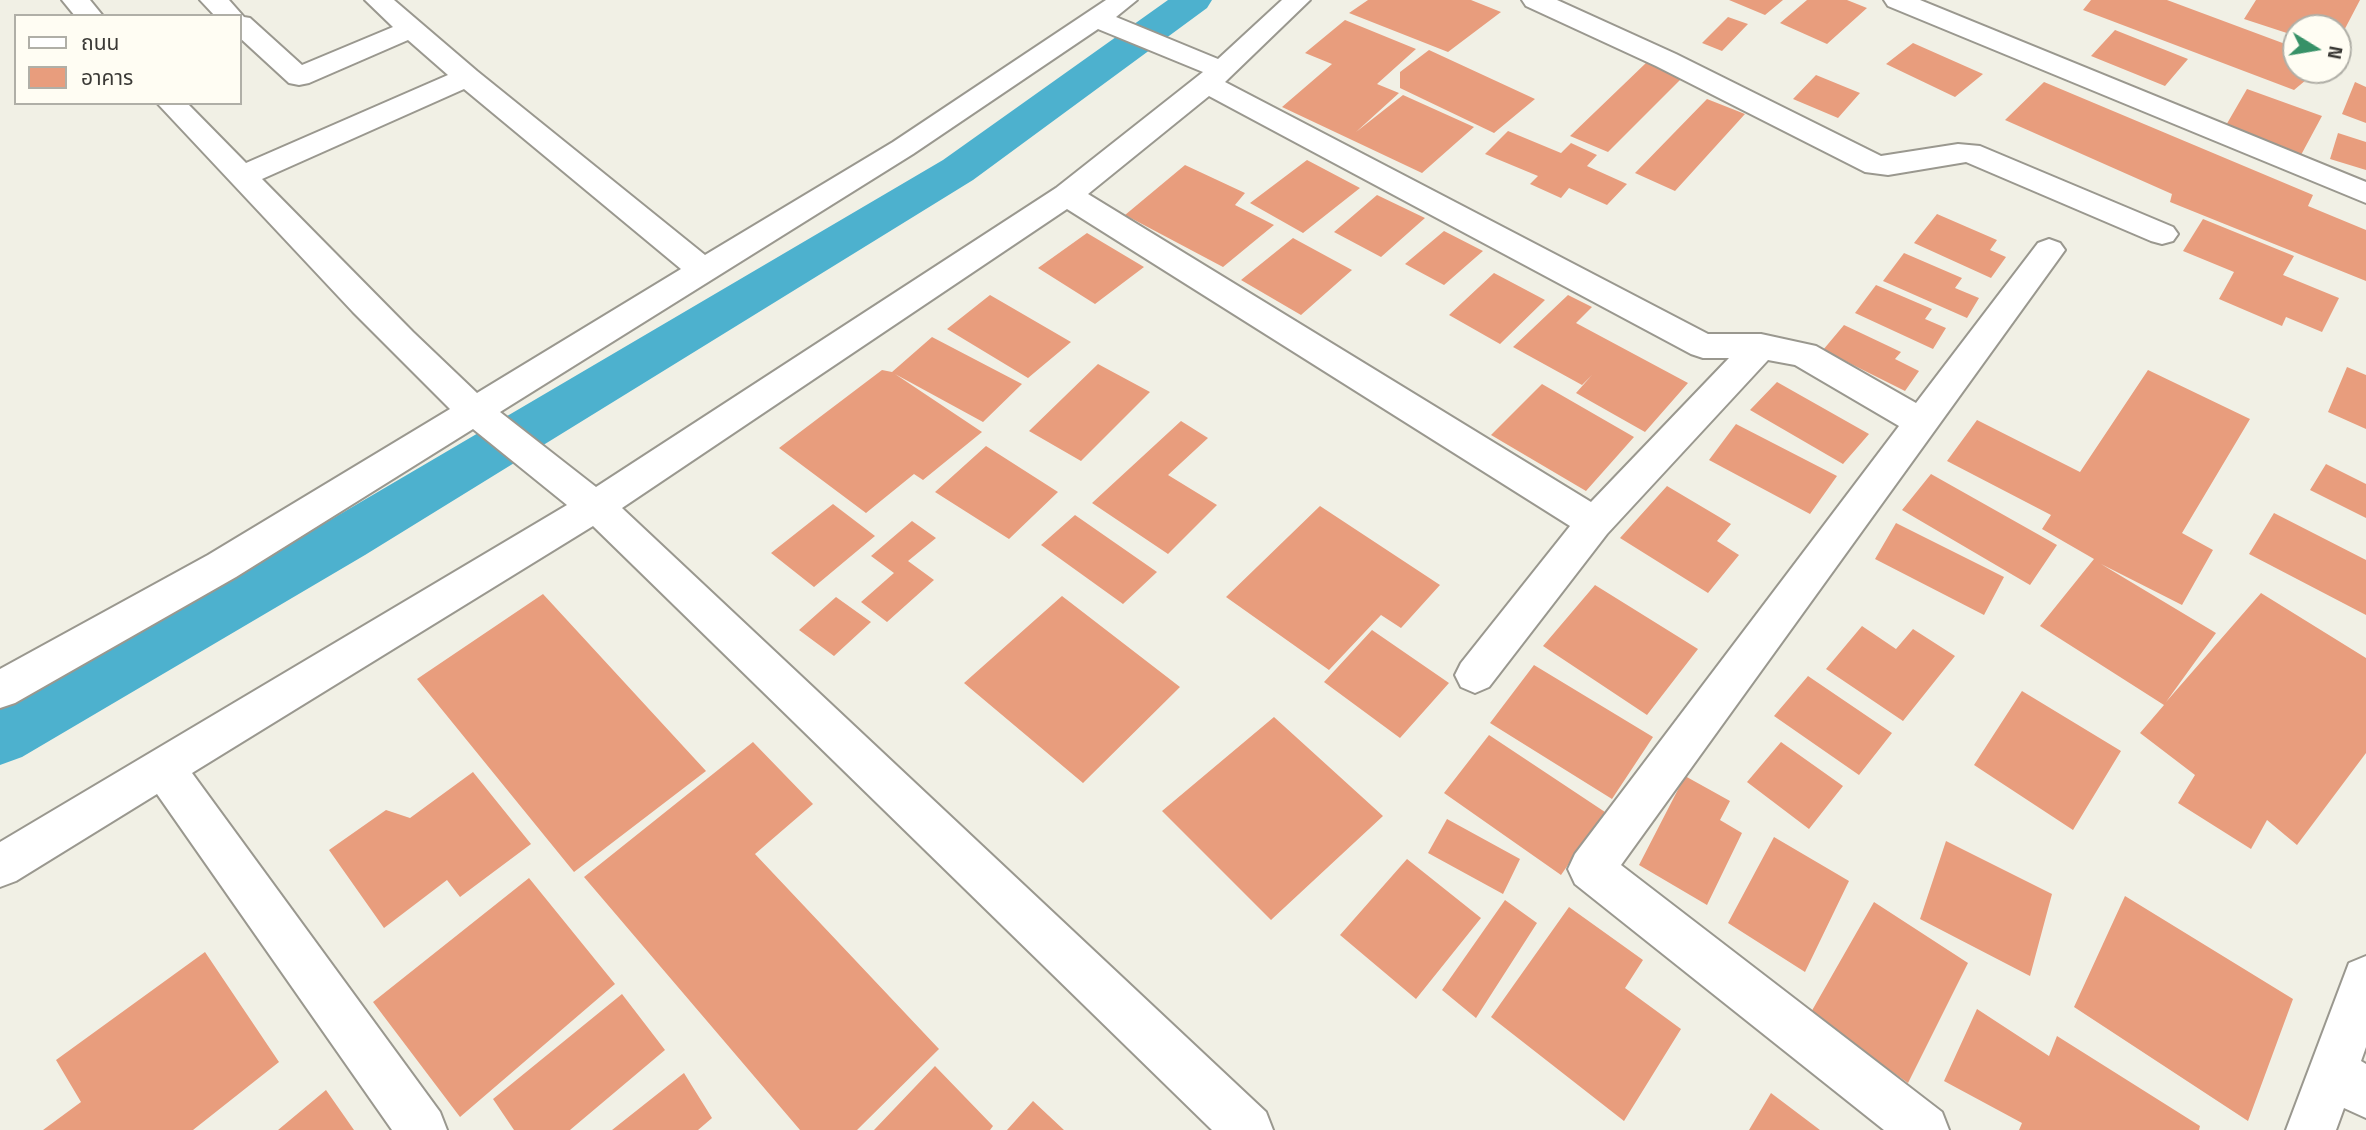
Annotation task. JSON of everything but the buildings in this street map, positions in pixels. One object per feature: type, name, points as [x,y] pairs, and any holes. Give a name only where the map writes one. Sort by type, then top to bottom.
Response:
[{"type":"street","points":[[75,0],[88,14]]},
{"type":"street","points":[[213,0],[229,14]]},
{"type":"street","points":[[378,0],[467,77],[702,269]]},
{"type":"street","points":[[0,690],[483,419],[702,269],[902,148],[1124,0]]},
{"type":"street","points":[[0,866],[596,506],[1067,195],[1214,77],[1297,0]]},
{"type":"street","points":[[1535,0],[1666,60],[1876,164],[1895,167],[1958,152],[1970,153],[2162,234]]},
{"type":"street","points":[[1897,0],[2366,193]]},
{"type":"street","points":[[1096,19],[1214,77],[1703,346],[1761,346],[1804,355],[1923,423]]},
{"type":"street","points":[[242,26],[299,77],[410,29]]},
{"type":"street","points":[[243,176],[467,77]]},
{"type":"street","points":[[173,105],[396,337],[483,419],[556,480],[596,506],[1248,1130]]},
{"type":"street","points":[[1067,195],[1594,523]]},
{"type":"street","points":[[1924,1130],[1591,869],[2049,250]]},
{"type":"street","points":[[1475,675],[1594,523],[1761,346]]},
{"type":"street","points":[[163,768],[422,1130]]},
{"type":"street","points":[[2311,1130],[2349,1082],[2366,980]]},
{"type":"waterway","points":[[0,738],[345,539],[958,170],[1193,0]]}]
